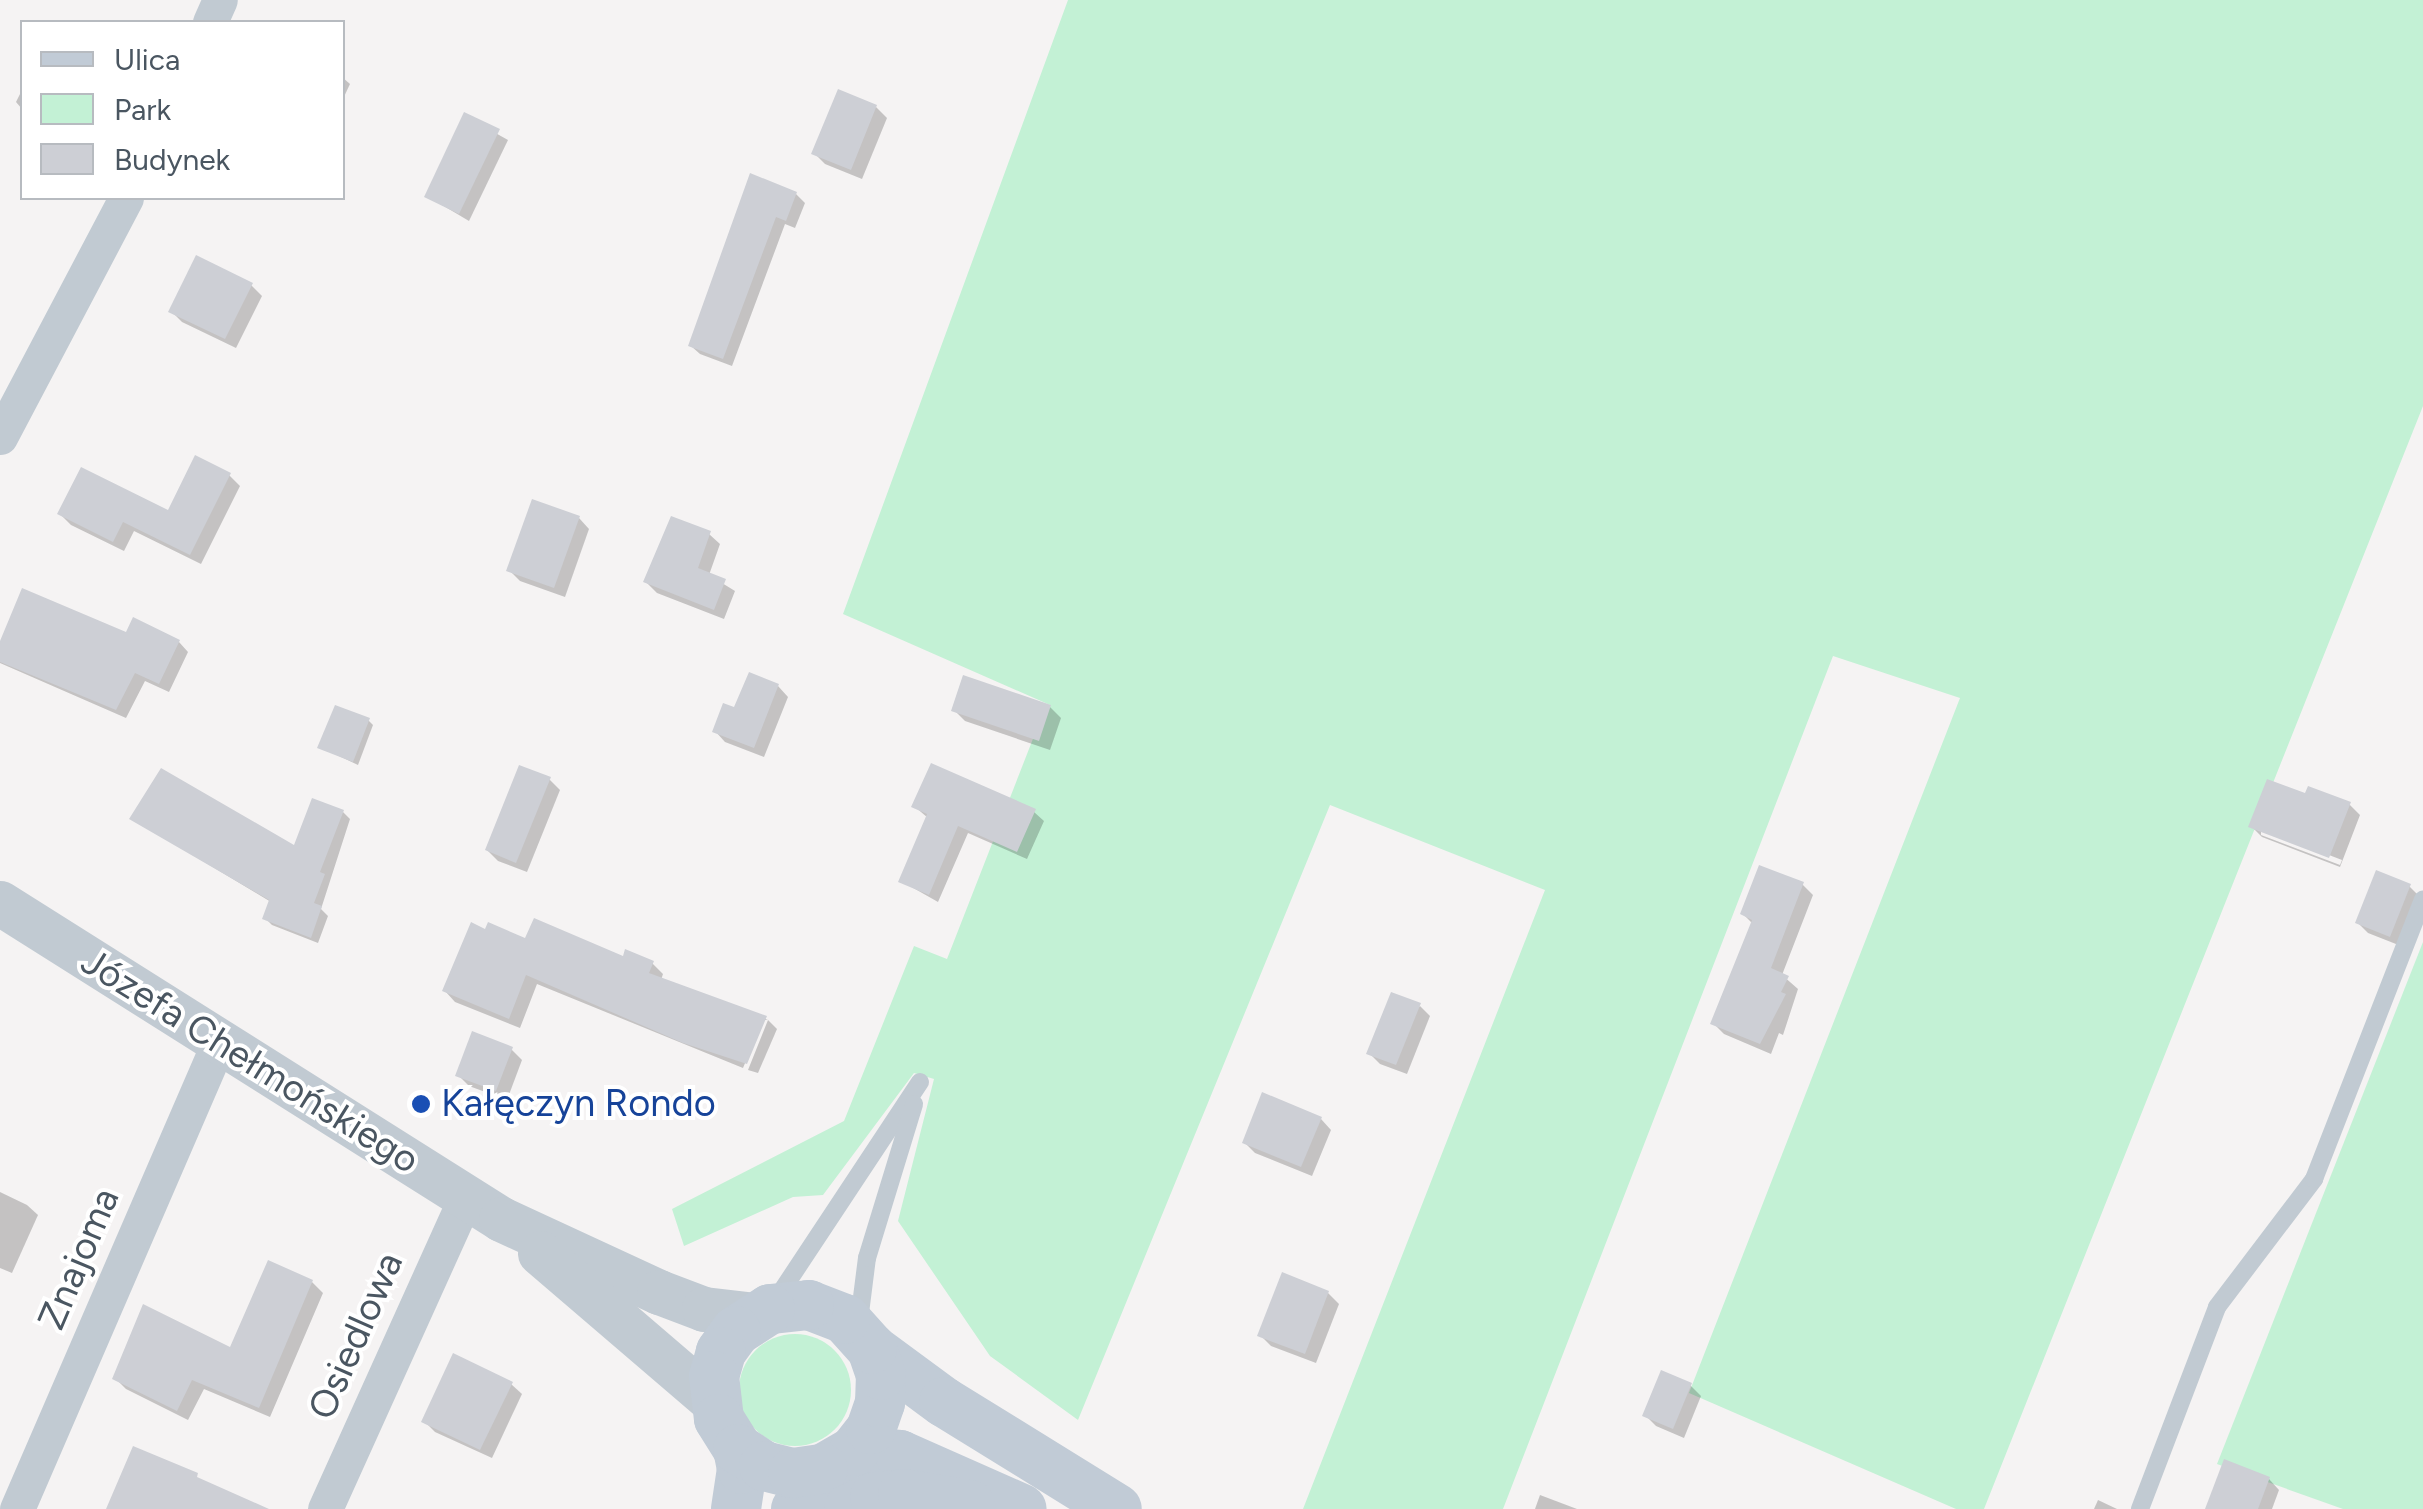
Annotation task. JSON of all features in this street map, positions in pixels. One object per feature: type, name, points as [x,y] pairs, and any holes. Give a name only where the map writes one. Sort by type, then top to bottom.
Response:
[{"type":"main road","points":[[736,1509],[742,1469],[738,1449],[719,1420],[714,1402],[714,1376],[721,1352],[736,1331],[763,1312],[808,1305],[845,1319],[944,1402],[1117,1509]]},
{"type":"main road","points":[[830,1485],[871,1430],[880,1403],[881,1375],[866,1340]]},
{"type":"main road","points":[[738,1449],[764,1466],[875,1496],[904,1494],[986,1509]]},
{"type":"main road","points":[[830,1485],[900,1455],[1022,1509]]},
{"type":"street","points":[[0,437],[125,200]]},
{"type":"street","name":"Józefa Chełmońskiego","points":[[0,902],[483,1208],[704,1310],[763,1312]]},
{"type":"street","name":"Znajoma","points":[[17,1509],[219,1042]]},
{"type":"street","name":"Józefa Chełmońskiego","points":[[483,1208],[714,1402]]},
{"type":"street","name":"Osiedlowa","points":[[324,1509],[483,1208]]},
{"type":"lane","points":[[2140,1509],[2216,1307],[2314,1179],[2423,899]]},
{"type":"lane","points":[[763,1312],[920,1082],[867,1258],[860,1298],[866,1340]]},
{"type":"green space","points":[[1068,0],[2423,0],[2423,406],[1984,1509],[1956,1509],[1689,1393],[1960,698],[1833,656],[1503,1509],[1303,1509],[1545,890],[1330,805],[1078,1420],[990,1356],[898,1221],[934,1079],[914,1073],[823,1195],[793,1197],[684,1246],[672,1209],[844,1121],[914,946],[947,959],[1045,708],[1050,705],[843,614]]},
{"type":"green space","points":[[2423,942],[2423,1509],[2343,1509],[2217,1464]]},
{"type":"green space","points":[[795,1334],[816,1339],[834,1351],[846,1369],[851,1390],[846,1411],[834,1429],[816,1441],[795,1446],[774,1441],[756,1429],[744,1411],[739,1390],[744,1369],[756,1351],[774,1339]]},
{"type":"building","points":[[838,89],[877,105],[851,170],[811,154]]},
{"type":"building","points":[[464,112],[500,129],[459,214],[424,197]]},
{"type":"building","points":[[750,173],[797,192],[786,221],[776,217],[723,359],[688,346]]},
{"type":"building","points":[[196,255],[253,283],[225,339],[168,312]]},
{"type":"building","points":[[195,455],[231,473],[190,555],[123,522],[113,542],[57,514],[81,467],[168,510]]},
{"type":"building","points":[[532,499],[580,516],[554,588],[506,571]]},
{"type":"building","points":[[671,516],[711,531],[698,568],[726,579],[714,610],[643,582]]},
{"type":"building","points":[[22,588],[126,632],[133,617],[180,640],[159,684],[135,673],[116,710],[0,662],[0,641]]},
{"type":"building","points":[[749,672],[779,684],[754,748],[712,732],[723,703],[734,707]]},
{"type":"building","points":[[963,675],[1051,705],[1039,741],[951,711]]},
{"type":"building","points":[[335,705],[370,718],[353,762],[317,748]]},
{"type":"building","points":[[931,763],[1036,809],[1017,852],[958,826],[929,895],[898,882],[927,814],[911,807]]},
{"type":"building","points":[[519,765],[551,777],[516,863],[485,850]]},
{"type":"building","points":[[161,768],[294,845],[312,798],[344,810],[320,872],[325,874],[314,903],[322,906],[311,938],[262,919],[269,900],[129,819]]},
{"type":"building","points":[[2267,779],[2305,793],[2308,786],[2351,802],[2329,858],[2248,827]]},
{"type":"building","points":[[1759,865],[1804,882],[1771,968],[1789,976],[1781,992],[1786,994],[1760,1044],[1710,1024],[1752,920],[1740,914]]},
{"type":"building","points":[[2376,870],[2411,884],[2390,937],[2355,923]]},
{"type":"building","points":[[534,918],[623,956],[625,949],[654,961],[649,973],[767,1016],[747,1064],[683,1043],[526,975],[509,1019],[442,991],[471,922],[485,929],[488,922],[525,938]]},
{"type":"building","points":[[1391,992],[1421,1003],[1396,1065],[1366,1054]]},
{"type":"building","points":[[472,1031],[513,1047],[496,1091],[455,1076]]},
{"type":"building","points":[[1262,1092],[1322,1117],[1301,1167],[1242,1143]]},
{"type":"building","points":[[268,1260],[313,1280],[259,1408],[192,1380],[177,1411],[112,1379],[143,1304],[230,1347]]},
{"type":"building","points":[[1282,1272],[1329,1291],[1305,1354],[1257,1336]]},
{"type":"building","points":[[453,1353],[513,1382],[480,1450],[421,1422]]},
{"type":"building","points":[[1661,1370],[1692,1383],[1673,1429],[1642,1416]]},
{"type":"building","points":[[133,1446],[198,1473],[197,1477],[269,1509],[106,1509]]},
{"type":"building","points":[[2224,1459],[2270,1477],[2258,1509],[2205,1509]]},
{"type":"place","name":"Kałęczyn Rondo","points":[[421,1104]]}]
